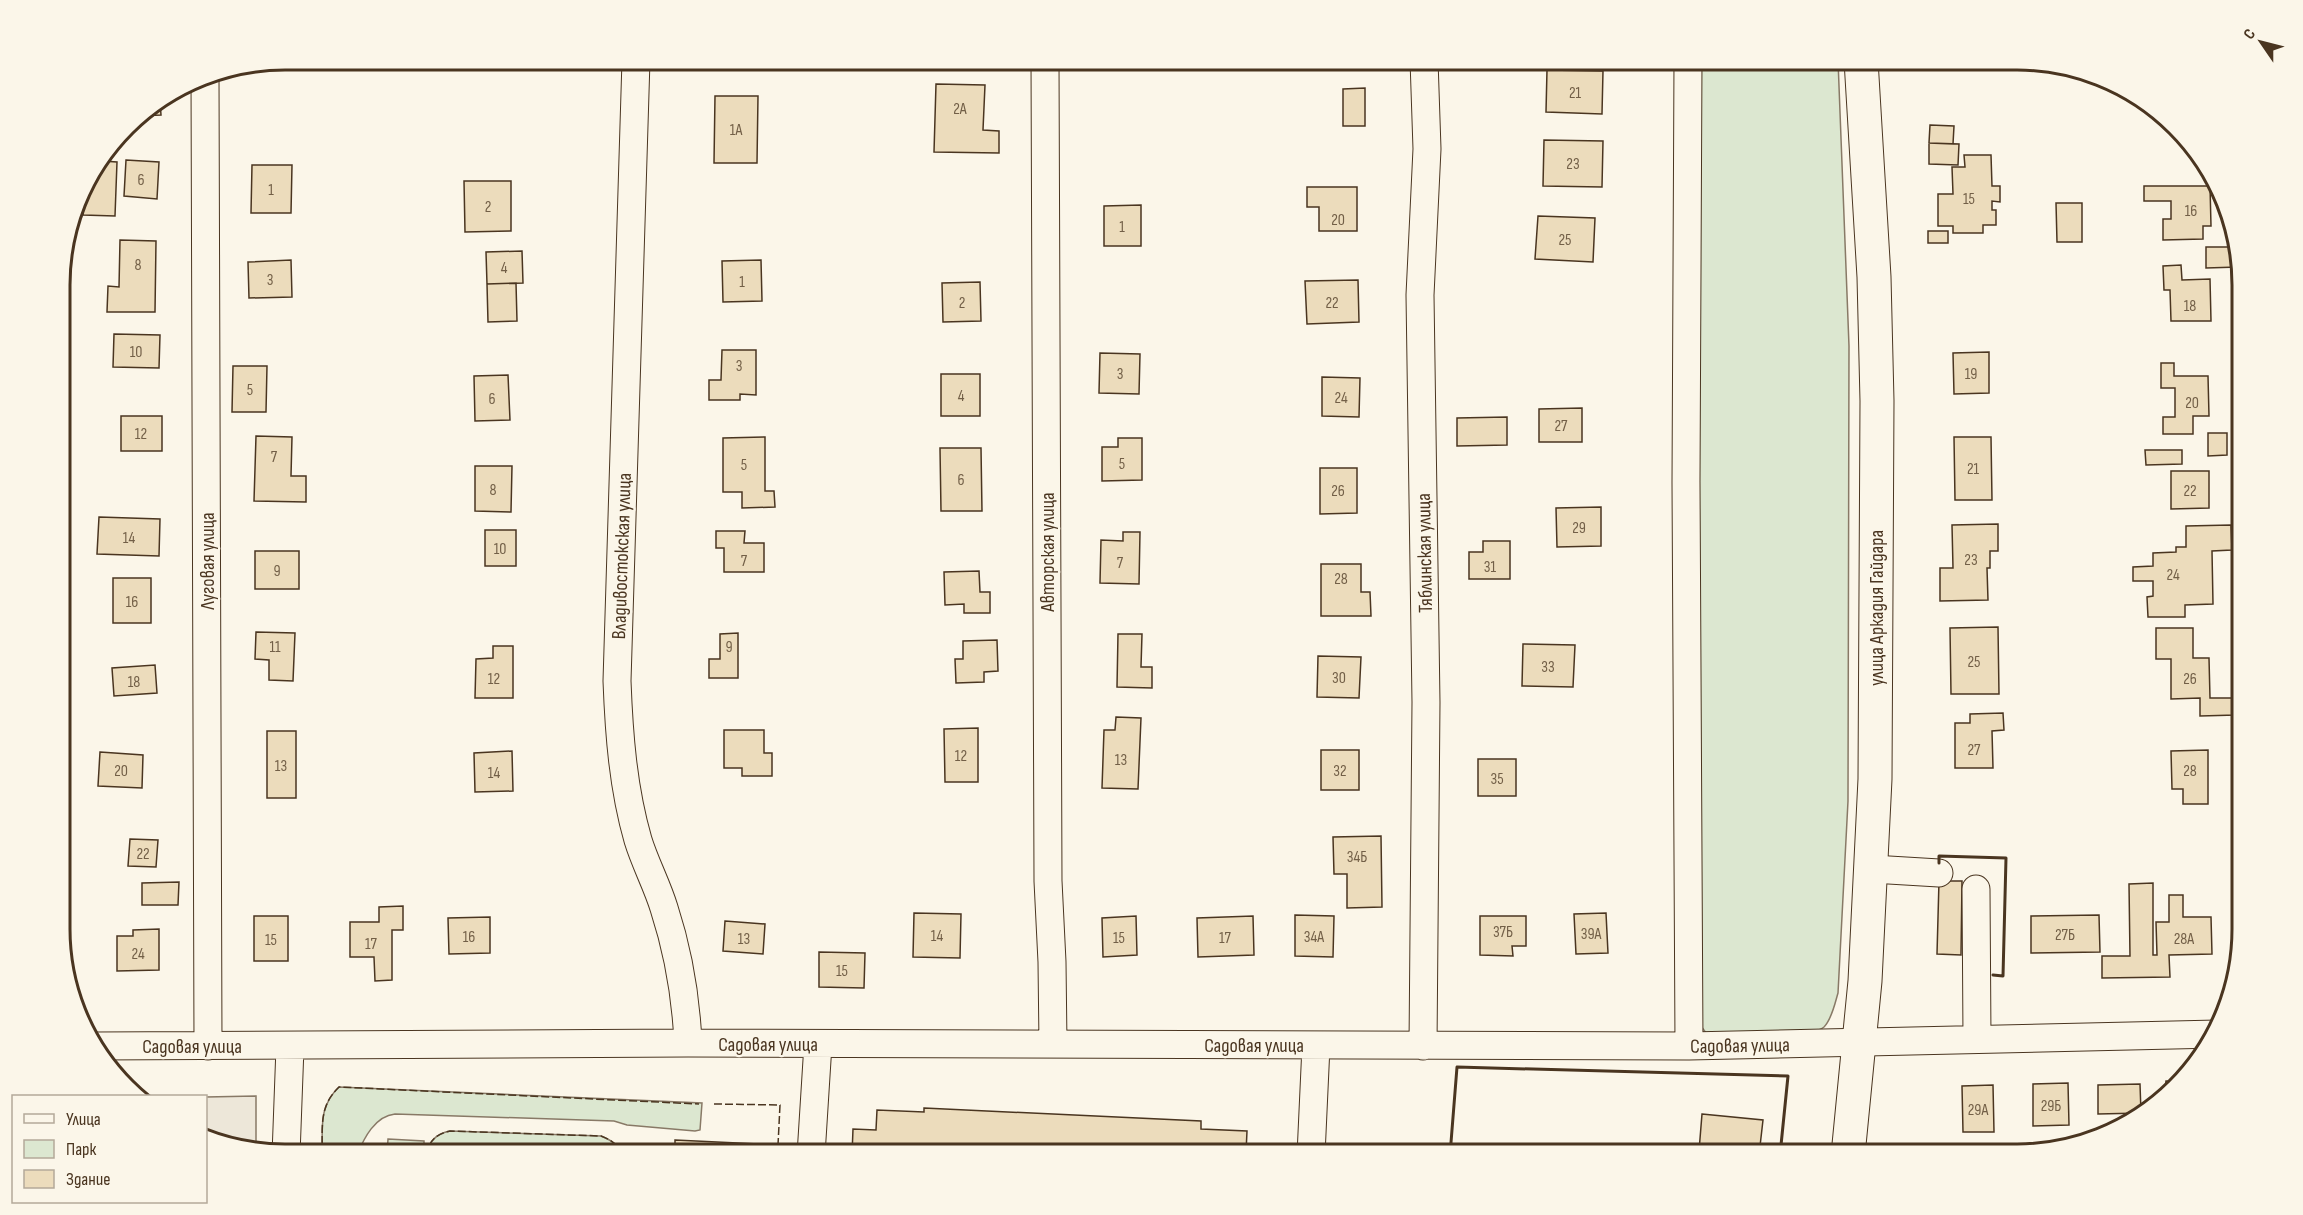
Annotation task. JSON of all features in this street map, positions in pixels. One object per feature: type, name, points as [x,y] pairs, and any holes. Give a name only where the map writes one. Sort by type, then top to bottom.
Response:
[{"type":"main road","name":"улица Аркадия Гайдара","points":[[1849,1144],[1861,1042],[1875,779],[1877,401],[1874,277],[1863,70]]},
{"type":"street","name":"Владивостокская улица","points":[[636,70],[616,681],[619,740],[638,840],[665,909],[680,973],[686,1009],[688,1043]]},
{"type":"street","name":"Авторская улица","points":[[1045,70],[1048,881],[1053,962],[1053,1044]]},
{"type":"street","name":"Тяблинская улица","points":[[1423,1046],[1426,702],[1420,296],[1427,149],[1424,70]]},
{"type":"street","points":[[1688,70],[1686,494],[1689,1046]]},
{"type":"street","name":"Луговая улица","points":[[205,86],[208,1046]]},
{"type":"street","points":[[1872,869],[1939,873]]},
{"type":"street","points":[[1976,889],[1977,1039]]},
{"type":"street","name":"Садовая улица","points":[[105,1046],[290,1047],[688,1043],[1689,1046],[2205,1034]]},
{"type":"street","points":[[812,1144],[818,1044]]},
{"type":"street","points":[[1312,1144],[1316,1046]]},
{"type":"street","points":[[286,1144],[290,1047]]},
{"type":"green space","points":[[1698,70],[1838,70],[1849,346],[1848,801],[1838,993],[1827,1024],[1816,1031],[1788,1035],[1709,1037],[1698,1022]]},
{"type":"green space","points":[[339,1087],[702,1103],[700,1130],[695,1131],[627,1125],[614,1121],[395,1114],[376,1123],[362,1144],[322,1144],[323,1118],[332,1095]]},
{"type":"green space","points":[[450,1131],[601,1136],[615,1144],[430,1144],[441,1134]]},
{"type":"green space","points":[[388,1139],[424,1141],[424,1144],[388,1144]]},
{"type":"shaded area","points":[[256,1096],[256,1143],[207,1130],[207,1097]]},
{"type":"building","points":[[1547,70],[1603,71],[1602,114],[1546,112]]},
{"type":"building","points":[[936,84],[985,85],[983,130],[999,131],[999,153],[934,152]]},
{"type":"building","points":[[1365,88],[1365,126],[1343,126],[1343,89]]},
{"type":"building","points":[[715,96],[758,96],[757,163],[714,163]]},
{"type":"building","points":[[1930,125],[1954,126],[1953,144],[1929,143]]},
{"type":"building","points":[[1544,140],[1603,141],[1602,187],[1543,186]]},
{"type":"building","points":[[1929,143],[1959,144],[1958,165],[1929,164]]},
{"type":"building","points":[[1964,155],[1991,155],[1992,186],[2000,186],[2000,202],[1992,201],[1992,210],[1996,210],[1996,225],[1983,225],[1983,233],[1953,233],[1953,226],[1938,226],[1938,194],[1953,194],[1952,167],[1965,167]]},
{"type":"building","points":[[126,160],[159,162],[157,199],[124,196]]},
{"type":"building","points":[[110,162],[117,162],[115,216],[83,215],[99,178]]},
{"type":"building","points":[[252,165],[292,165],[291,213],[251,213]]},
{"type":"building","points":[[464,181],[511,181],[511,231],[465,232]]},
{"type":"building","points":[[2144,186],[2208,186],[2211,226],[2203,226],[2203,239],[2163,240],[2163,219],[2171,219],[2171,201],[2144,201]]},
{"type":"building","points":[[1307,187],[1357,187],[1357,231],[1319,231],[1319,207],[1307,207]]},
{"type":"building","points":[[2056,203],[2082,203],[2082,242],[2057,242]]},
{"type":"building","points":[[1141,205],[1141,246],[1104,246],[1104,206]]},
{"type":"building","points":[[1538,216],[1595,218],[1593,262],[1535,259]]},
{"type":"building","points":[[1928,231],[1948,231],[1948,243],[1928,243]]},
{"type":"building","points":[[120,240],[156,241],[155,312],[107,312],[108,286],[119,287]]},
{"type":"building","points":[[2206,247],[2229,247],[2232,267],[2206,268]]},
{"type":"building","points":[[522,251],[523,283],[487,284],[486,252]]},
{"type":"building","points":[[291,260],[292,297],[249,298],[248,262]]},
{"type":"building","points":[[761,260],[762,301],[723,302],[722,261]]},
{"type":"building","points":[[2181,265],[2182,280],[2210,279],[2211,321],[2171,321],[2170,290],[2164,290],[2163,266]]},
{"type":"building","points":[[1358,280],[1359,322],[1307,324],[1305,281]]},
{"type":"building","points":[[980,282],[981,321],[943,322],[942,283]]},
{"type":"building","points":[[516,283],[517,321],[488,322],[487,284]]},
{"type":"building","points":[[114,334],[160,335],[159,368],[113,367]]},
{"type":"building","points":[[722,350],[756,350],[756,395],[740,394],[740,400],[709,400],[709,380],[721,380]]},
{"type":"building","points":[[1989,352],[1989,393],[1954,394],[1953,353]]},
{"type":"building","points":[[1100,353],[1140,354],[1139,394],[1099,393]]},
{"type":"building","points":[[2161,363],[2174,363],[2174,376],[2208,376],[2209,416],[2193,416],[2193,434],[2163,434],[2163,417],[2175,417],[2175,388],[2161,388]]},
{"type":"building","points":[[233,366],[267,366],[266,412],[232,412]]},
{"type":"building","points":[[941,374],[980,374],[980,416],[941,416]]},
{"type":"building","points":[[508,375],[510,420],[475,421],[474,376]]},
{"type":"building","points":[[1322,377],[1360,378],[1359,417],[1322,416]]},
{"type":"building","points":[[1582,408],[1582,442],[1539,442],[1539,409]]},
{"type":"building","points":[[121,416],[162,416],[162,451],[121,451]]},
{"type":"building","points":[[1507,417],[1507,445],[1457,446],[1457,418]]},
{"type":"building","points":[[2208,433],[2227,433],[2227,455],[2208,456]]},
{"type":"building","points":[[256,436],[292,437],[291,476],[306,476],[306,502],[254,501]]},
{"type":"building","points":[[765,437],[765,491],[774,491],[775,507],[742,508],[742,492],[723,492],[723,438]]},
{"type":"building","points":[[1954,437],[1991,437],[1992,500],[1955,500]]},
{"type":"building","points":[[1118,438],[1142,438],[1142,480],[1102,481],[1102,447],[1118,447]]},
{"type":"building","points":[[940,448],[981,448],[982,511],[941,511]]},
{"type":"building","points":[[2145,450],[2182,450],[2182,464],[2146,465]]},
{"type":"building","points":[[475,466],[512,466],[511,512],[475,511]]},
{"type":"building","points":[[1320,468],[1357,468],[1357,513],[1320,514]]},
{"type":"building","points":[[2171,471],[2209,471],[2209,508],[2171,509]]},
{"type":"building","points":[[1601,507],[1601,546],[1557,547],[1556,508]]},
{"type":"building","points":[[99,517],[160,519],[159,556],[97,554]]},
{"type":"building","points":[[1998,524],[1998,551],[1990,551],[1990,568],[1987,568],[1988,600],[1940,601],[1940,568],[1953,568],[1952,525]]},
{"type":"building","points":[[2231,525],[2232,550],[2212,551],[2213,604],[2185,605],[2185,617],[2148,617],[2147,597],[2153,596],[2153,581],[2133,581],[2133,567],[2153,566],[2153,553],[2176,552],[2176,547],[2186,547],[2186,526]]},
{"type":"building","points":[[485,530],[516,530],[516,566],[485,566]]},
{"type":"building","points":[[716,531],[745,531],[744,543],[764,543],[764,572],[724,572],[724,548],[716,548]]},
{"type":"building","points":[[1123,532],[1140,532],[1139,584],[1100,583],[1101,540],[1123,541]]},
{"type":"building","points":[[1483,541],[1510,541],[1510,579],[1469,579],[1469,552],[1483,552]]},
{"type":"building","points":[[255,551],[299,551],[299,589],[255,589]]},
{"type":"building","points":[[1321,564],[1361,564],[1361,592],[1370,592],[1371,616],[1321,616]]},
{"type":"building","points":[[979,571],[980,592],[990,592],[990,613],[964,613],[964,604],[945,605],[944,572]]},
{"type":"building","points":[[113,578],[151,578],[151,623],[113,623]]},
{"type":"building","points":[[1998,627],[1999,694],[1951,694],[1950,628]]},
{"type":"building","points":[[2156,628],[2193,628],[2193,658],[2209,658],[2210,698],[2232,698],[2232,715],[2200,716],[2200,698],[2171,699],[2171,659],[2156,659]]},
{"type":"building","points":[[256,632],[295,633],[293,681],[269,680],[269,660],[255,659]]},
{"type":"building","points":[[738,633],[738,678],[709,678],[709,659],[720,659],[720,634]]},
{"type":"building","points":[[1118,634],[1142,634],[1141,667],[1152,667],[1152,688],[1117,687]]},
{"type":"building","points":[[997,640],[998,671],[984,672],[984,682],[956,683],[955,659],[963,659],[963,641]]},
{"type":"building","points":[[1523,644],[1575,645],[1573,687],[1522,686]]},
{"type":"building","points":[[493,646],[513,646],[513,698],[475,698],[476,659],[493,658]]},
{"type":"building","points":[[1318,656],[1361,657],[1359,698],[1317,697]]},
{"type":"building","points":[[155,665],[157,693],[114,696],[112,668]]},
{"type":"building","points":[[2003,713],[2004,730],[1992,731],[1993,768],[1955,768],[1955,723],[1970,723],[1970,714]]},
{"type":"building","points":[[1116,717],[1141,718],[1138,789],[1102,788],[1104,730],[1115,730]]},
{"type":"building","points":[[978,728],[978,782],[945,782],[944,729]]},
{"type":"building","points":[[724,730],[764,730],[764,753],[772,753],[772,776],[742,776],[742,768],[724,768]]},
{"type":"building","points":[[267,731],[296,731],[296,798],[267,798]]},
{"type":"building","points":[[1321,750],[1359,750],[1359,790],[1321,790]]},
{"type":"building","points":[[2208,750],[2208,804],[2183,804],[2183,789],[2172,789],[2171,751]]},
{"type":"building","points":[[512,751],[513,791],[475,792],[474,753]]},
{"type":"building","points":[[100,752],[143,755],[142,788],[98,786]]},
{"type":"building","points":[[1478,759],[1516,759],[1516,796],[1478,796]]},
{"type":"building","points":[[1381,836],[1382,907],[1347,908],[1347,874],[1334,874],[1333,837]]},
{"type":"building","points":[[130,839],[158,840],[156,867],[128,866]]},
{"type":"building","points":[[1939,881],[1962,881],[1961,955],[1937,954]]},
{"type":"building","points":[[179,882],[178,905],[142,905],[142,883]]},
{"type":"building","points":[[2153,883],[2153,955],[2157,955],[2156,922],[2169,922],[2169,895],[2183,895],[2183,917],[2211,917],[2212,954],[2169,955],[2170,977],[2102,978],[2102,956],[2130,956],[2129,884]]},
{"type":"building","points":[[403,906],[403,930],[392,930],[392,980],[375,981],[374,957],[350,957],[350,922],[379,922],[379,907]]},
{"type":"building","points":[[914,913],[961,914],[960,958],[913,957]]},
{"type":"building","points":[[1606,913],[1608,953],[1576,954],[1574,914]]},
{"type":"building","points":[[1295,915],[1334,916],[1333,957],[1295,956]]},
{"type":"building","points":[[2099,915],[2100,952],[2031,953],[2031,916]]},
{"type":"building","points":[[254,916],[288,916],[288,961],[254,961]]},
{"type":"building","points":[[1136,916],[1137,955],[1103,957],[1102,918]]},
{"type":"building","points":[[1253,916],[1254,955],[1198,957],[1197,918]]},
{"type":"building","points":[[1480,916],[1526,916],[1526,946],[1512,946],[1513,956],[1480,955]]},
{"type":"building","points":[[490,917],[490,953],[449,954],[448,918]]},
{"type":"building","points":[[725,921],[765,924],[763,954],[723,951]]},
{"type":"building","points":[[159,929],[159,970],[117,971],[117,936],[133,936],[133,930]]},
{"type":"building","points":[[819,952],[865,953],[864,988],[819,987]]},
{"type":"building","points":[[2068,1083],[2069,1125],[2033,1126],[2033,1084]]},
{"type":"building","points":[[2140,1084],[2141,1105],[2129,1113],[2098,1114],[2098,1085]]},
{"type":"building","points":[[1993,1085],[1994,1132],[1963,1132],[1962,1086]]},
{"type":"building","points":[[924,1108],[1201,1121],[1201,1129],[1247,1131],[1246,1144],[852,1144],[853,1129],[876,1130],[877,1110],[924,1112]]},
{"type":"building","points":[[1702,1114],[1763,1120],[1760,1144],[1700,1144]]},
{"type":"building","points":[[675,1140],[757,1144],[675,1144]]},
{"type":"fence","points":[[322,1144],[325,1110],[332,1095],[339,1087],[699,1104]]},
{"type":"fence","points":[[714,1104],[780,1105],[778,1144]]},
{"type":"fence","points":[[430,1144],[441,1134],[450,1131],[601,1136],[615,1144]]},
{"type":"wall","points":[[1939,863],[1939,856],[2006,858],[2003,976],[1993,975]]},
{"type":"wall","points":[[1451,1144],[1457,1067],[1788,1076],[1781,1144]]}]
